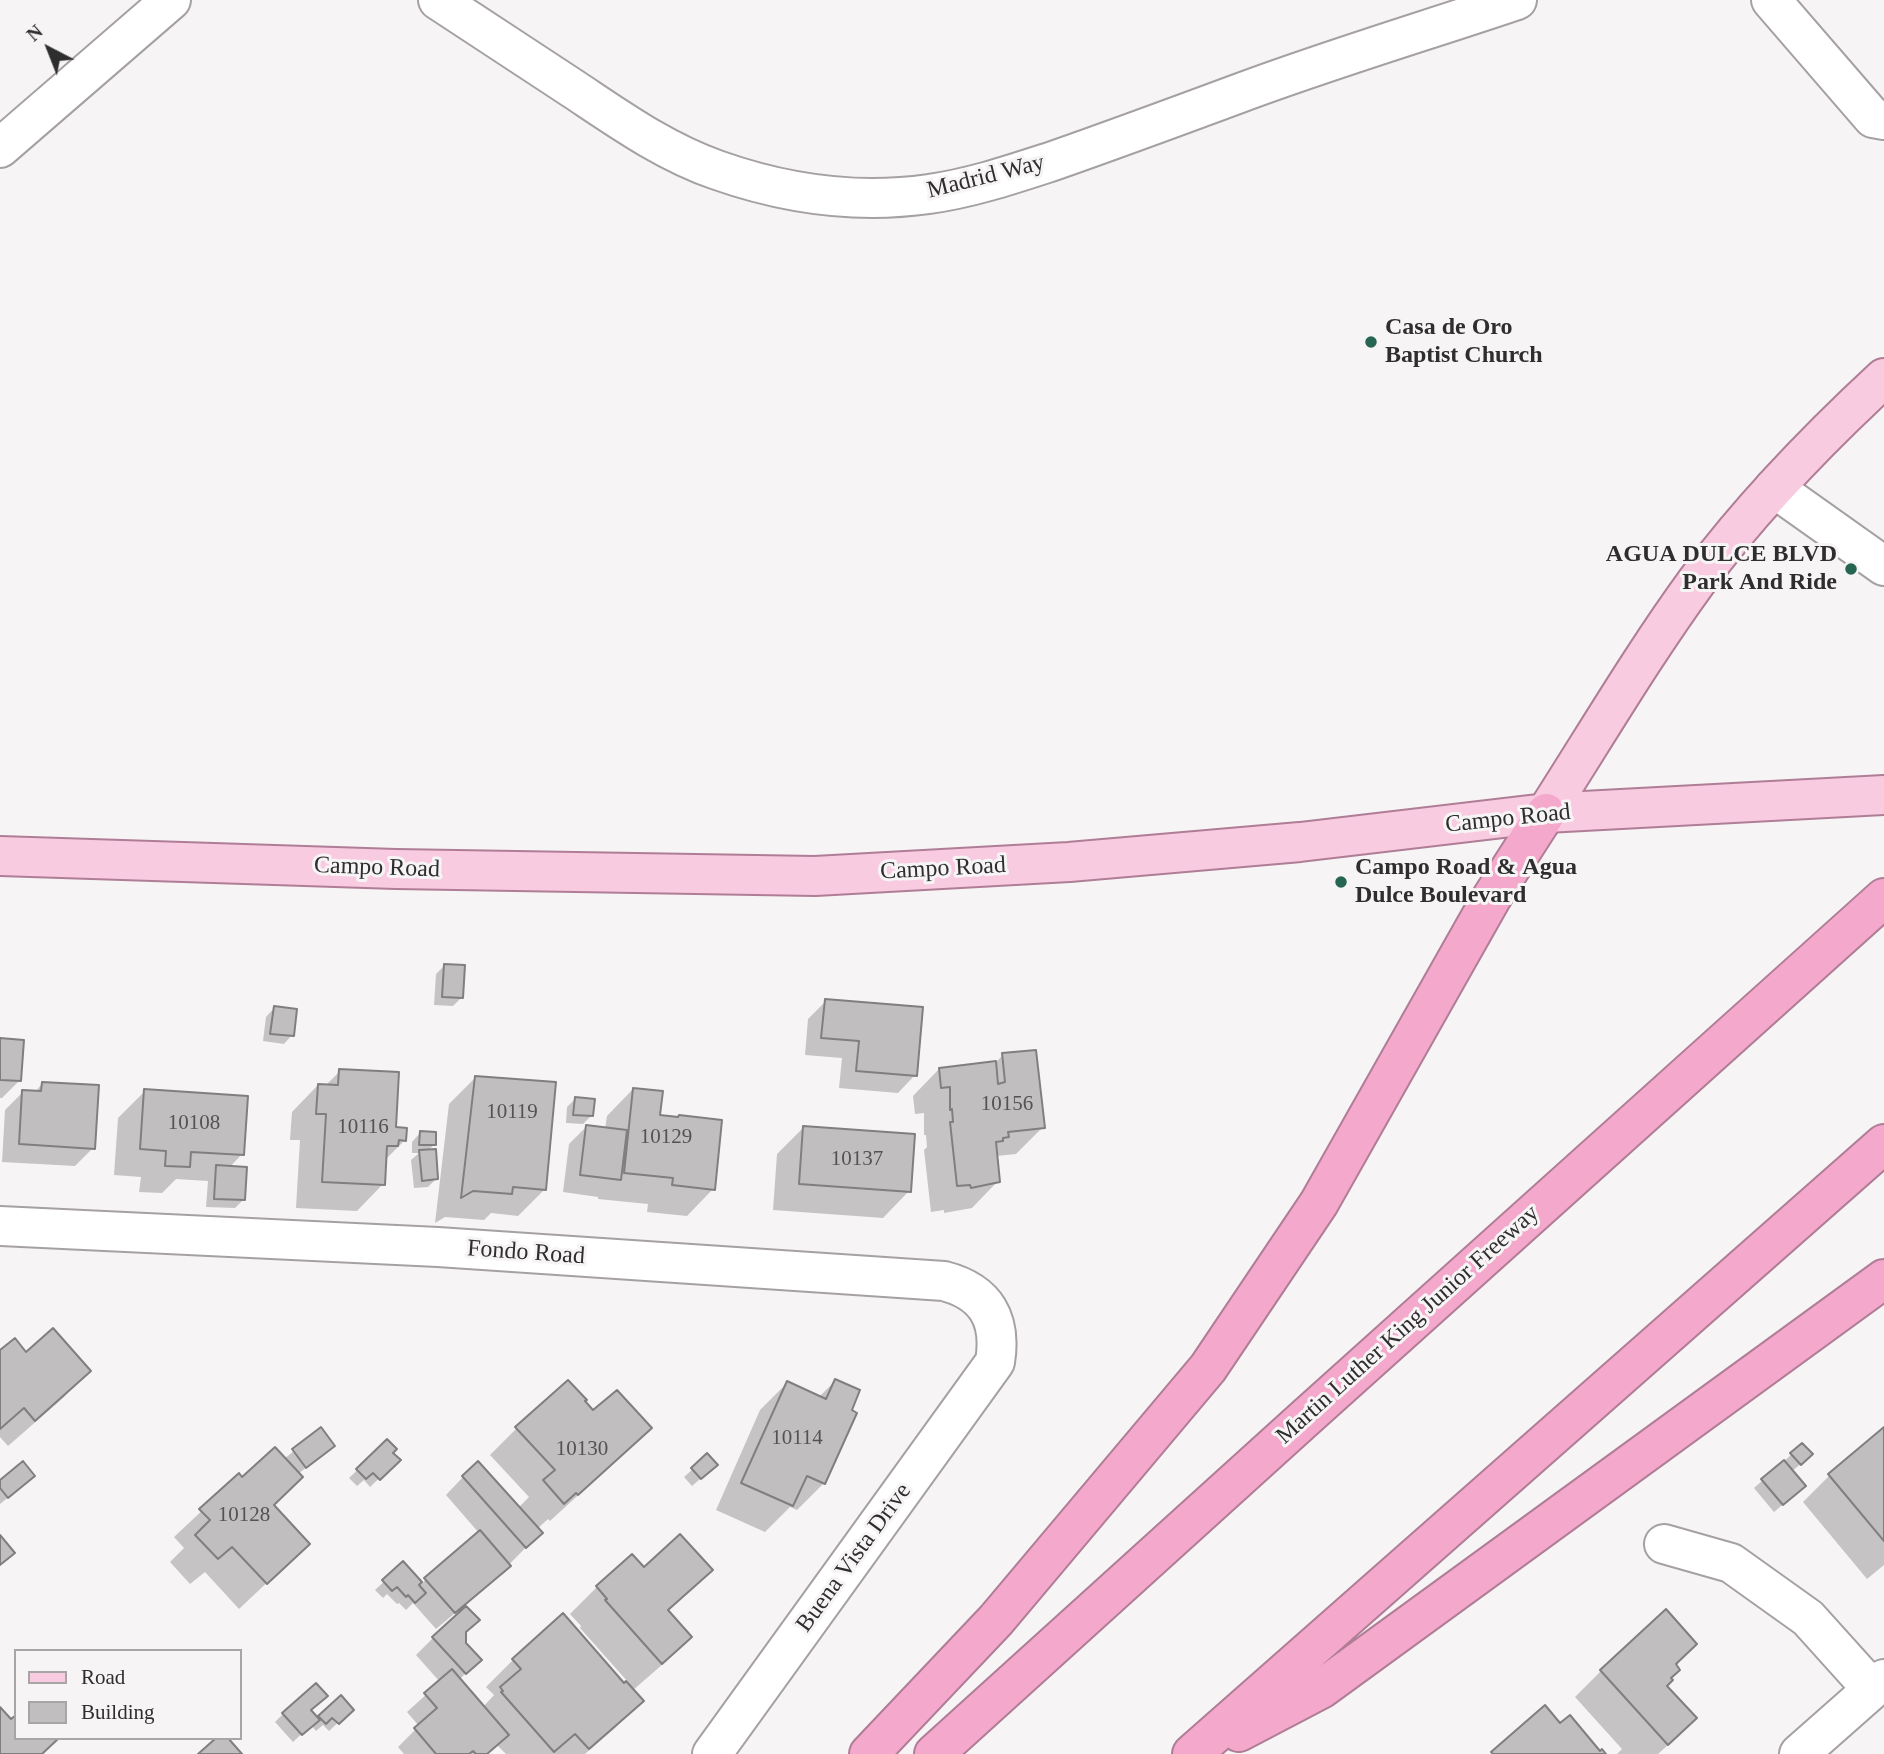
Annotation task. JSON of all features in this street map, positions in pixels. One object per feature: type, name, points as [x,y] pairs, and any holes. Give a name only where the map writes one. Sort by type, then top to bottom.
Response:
[{"type":"highway","points":[[869,1754],[996,1620],[1208,1368],[1319,1203],[1492,897],[1546,813]]},
{"type":"highway","name":"Martin Luther King Junior Freeway","points":[[934,1754],[1884,898]]},
{"type":"highway","points":[[1192,1754],[1884,1144]]},
{"type":"highway","points":[[1197,1754],[1321,1689],[1884,1279]]},
{"type":"main road","points":[[1546,813],[1653,644],[1734,534],[1774,488],[1852,407],[1884,378]]},
{"type":"main road","name":"Campo Road","points":[[0,856],[396,869],[815,876],[1069,862],[1300,842],[1546,813],[1884,795]]},
{"type":"street","points":[[0,148],[171,0]]},
{"type":"street","name":"Madrid Way","points":[[438,0],[635,130],[673,152],[755,183],[819,195],[885,198],[951,190],[1014,174],[1267,83],[1517,0]]},
{"type":"street","points":[[1771,0],[1873,118],[1884,120]]},
{"type":"street","points":[[1774,488],[1884,566]]},
{"type":"street","name":"Fondo Road","points":[[0,1226],[438,1247],[944,1281],[972,1292],[992,1315],[998,1346],[995,1362]]},
{"type":"street","name":"Buena Vista Drive","points":[[712,1754],[995,1362]]},
{"type":"street","points":[[1664,1544],[1731,1563],[1808,1618],[1878,1684],[1799,1754]]},
{"type":"building","points":[[444,964],[465,965],[463,998],[442,997]]},
{"type":"building","points":[[825,999],[923,1007],[917,1076],[856,1071],[859,1041],[821,1038]]},
{"type":"building","points":[[274,1006],[297,1009],[294,1036],[270,1034]]},
{"type":"building","points":[[0,1038],[24,1040],[21,1081],[0,1080]]},
{"type":"building","points":[[1036,1050],[1045,1128],[1008,1132],[1009,1137],[996,1142],[1000,1182],[971,1188],[970,1185],[957,1186],[950,1122],[953,1122],[950,1087],[941,1088],[939,1068],[996,1061],[998,1084],[1005,1082],[1002,1053]]},
{"type":"building","points":[[339,1069],[399,1072],[396,1127],[407,1128],[406,1141],[399,1140],[398,1146],[387,1146],[385,1185],[322,1182],[326,1114],[316,1114],[318,1084],[338,1085]]},
{"type":"building","points":[[475,1076],[556,1082],[546,1190],[513,1187],[512,1194],[473,1191],[461,1198]]},
{"type":"building","points":[[42,1082],[99,1085],[95,1149],[19,1144],[22,1090],[41,1091]]},
{"type":"building","points":[[633,1088],[663,1091],[660,1115],[722,1120],[715,1190],[672,1185],[673,1178],[624,1173]]},
{"type":"building","points":[[144,1089],[248,1096],[244,1155],[191,1152],[190,1167],[165,1166],[166,1151],[140,1149]]},
{"type":"building","points":[[575,1097],[595,1099],[593,1116],[573,1115]]},
{"type":"building","points":[[586,1125],[627,1130],[621,1180],[580,1175]]},
{"type":"building","points":[[803,1126],[915,1134],[911,1192],[799,1184]]},
{"type":"building","points":[[420,1131],[436,1132],[436,1145],[419,1145]]},
{"type":"building","points":[[436,1149],[438,1179],[422,1181],[419,1150]]},
{"type":"building","points":[[216,1165],[247,1167],[245,1200],[214,1199]]},
{"type":"building","points":[[53,1328],[91,1371],[35,1421],[24,1408],[0,1429],[0,1350],[15,1338],[26,1352]]},
{"type":"building","points":[[835,1379],[860,1390],[852,1410],[857,1413],[825,1484],[807,1476],[793,1506],[741,1483],[787,1381],[826,1399]]},
{"type":"building","points":[[568,1380],[593,1410],[617,1390],[652,1428],[578,1495],[576,1493],[564,1504],[543,1480],[555,1470],[515,1427]]},
{"type":"building","points":[[321,1427],[335,1446],[306,1468],[292,1449]]},
{"type":"building","points":[[1884,1427],[1884,1541],[1828,1474]]},
{"type":"building","points":[[387,1439],[397,1449],[393,1453],[401,1460],[380,1480],[373,1473],[366,1479],[356,1469]]},
{"type":"building","points":[[1802,1443],[1813,1454],[1801,1465],[1790,1453]]},
{"type":"building","points":[[275,1447],[303,1477],[274,1505],[310,1544],[267,1584],[232,1547],[218,1559],[195,1535],[210,1520],[199,1509],[239,1473],[242,1477]]},
{"type":"building","points":[[707,1453],[718,1465],[701,1479],[691,1468]]},
{"type":"building","points":[[1784,1460],[1806,1486],[1783,1505],[1761,1479]]},
{"type":"building","points":[[23,1461],[35,1476],[8,1498],[0,1488],[0,1480]]},
{"type":"building","points":[[478,1461],[543,1533],[526,1548],[462,1476]]},
{"type":"building","points":[[480,1530],[511,1566],[455,1613],[424,1578]]},
{"type":"building","points":[[680,1534],[713,1570],[668,1610],[692,1637],[662,1664],[605,1600],[607,1599],[596,1586],[632,1554],[644,1567]]},
{"type":"building","points":[[0,1535],[15,1553],[0,1565]]},
{"type":"building","points":[[403,1561],[422,1582],[419,1585],[426,1593],[415,1603],[397,1587],[392,1591],[382,1580]]},
{"type":"building","points":[[466,1606],[480,1620],[466,1632],[466,1643],[482,1660],[466,1674],[432,1637]]},
{"type":"building","points":[[1666,1609],[1697,1644],[1676,1664],[1680,1670],[1667,1686],[1697,1718],[1668,1745],[1600,1670]]},
{"type":"building","points":[[563,1613],[624,1683],[626,1681],[644,1701],[589,1749],[575,1734],[554,1752],[501,1692],[503,1691],[500,1687],[521,1669],[512,1659]]},
{"type":"building","points":[[452,1669],[509,1735],[487,1754],[476,1754],[473,1751],[469,1754],[436,1754],[414,1728],[437,1708],[424,1693]]},
{"type":"building","points":[[316,1683],[328,1696],[311,1710],[320,1720],[302,1735],[282,1713]]},
{"type":"building","points":[[341,1695],[354,1710],[339,1724],[332,1718],[326,1724],[318,1716]]},
{"type":"building","points":[[1545,1705],[1560,1723],[1570,1715],[1600,1751],[1602,1749],[1606,1754],[1491,1752]]},
{"type":"building","points":[[0,1707],[11,1719],[14,1717],[14,1740],[57,1740],[42,1754],[0,1754]]},
{"type":"building","points":[[214,1740],[230,1740],[242,1754],[198,1754]]},
{"type":"place","name":"Casa de Oro Baptist Church","points":[[1371,342]]},
{"type":"place","name":"AGUA DULCE BLVD Park And Ride","points":[[1851,569]]},
{"type":"place","name":"Campo Road & Agua Dulce Boulevard","points":[[1341,882]]}]
